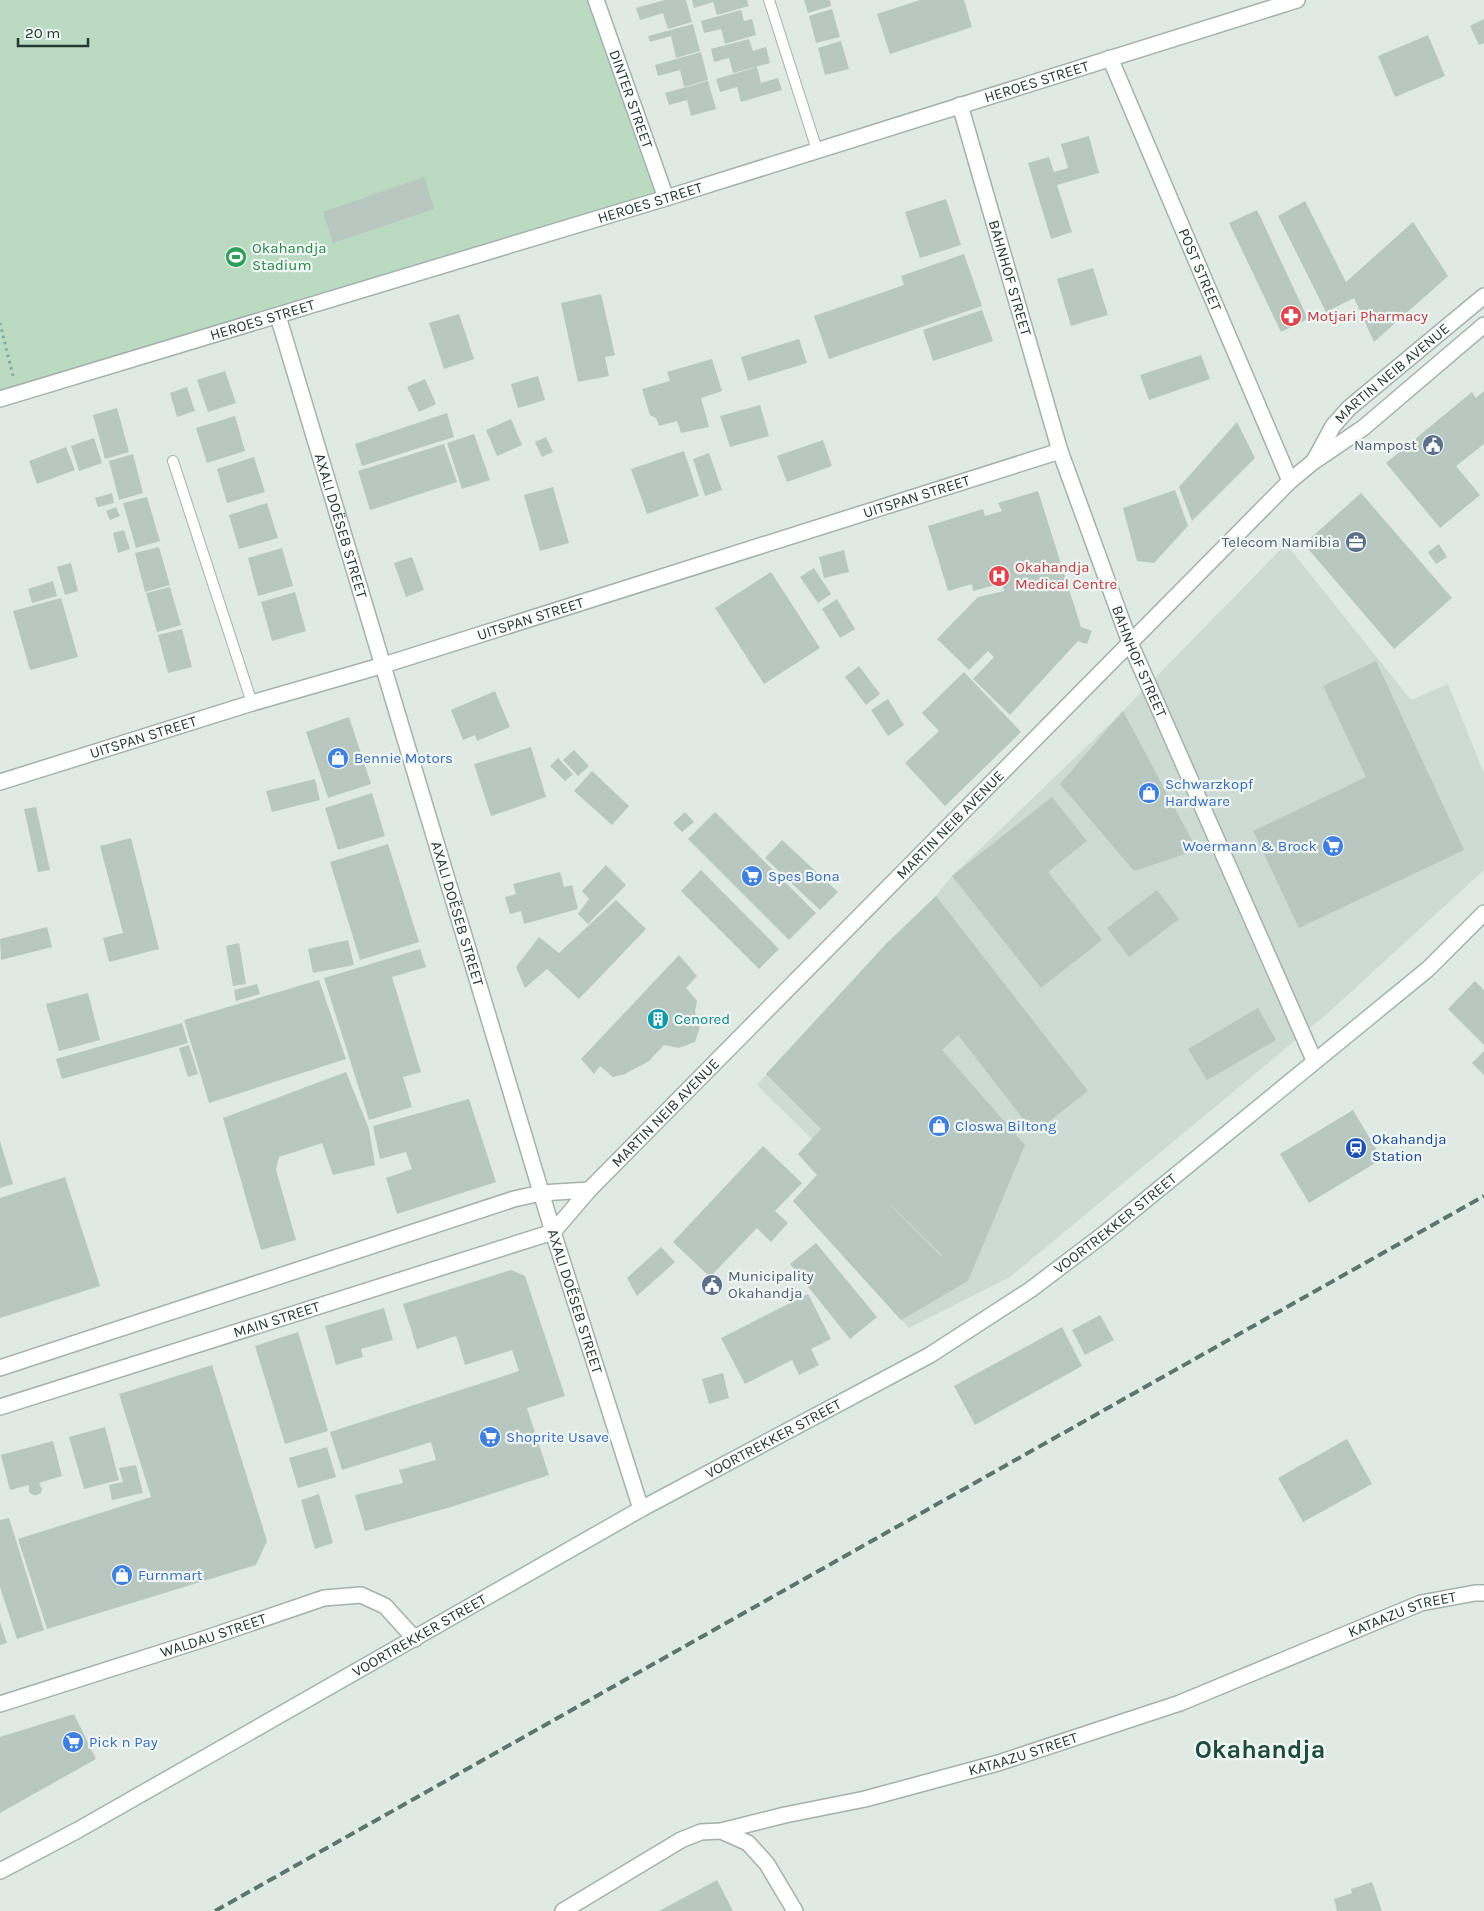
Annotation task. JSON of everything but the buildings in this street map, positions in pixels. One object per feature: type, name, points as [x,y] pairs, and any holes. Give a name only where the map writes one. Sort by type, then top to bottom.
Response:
[{"type":"street","name":"DINTER STREET","points":[[596,0],[666,198]]},
{"type":"street","name":"HEROES STREET","points":[[0,399],[666,198],[1297,0]]},
{"type":"street","name":"POST STREET","points":[[1110,58],[1290,482]]},
{"type":"street","name":"BAHNHOF STREET","points":[[960,105],[1060,451],[1130,643],[1314,1060]]},
{"type":"street","name":"MARTIN NEIB AVENUE","points":[[1314,462],[1333,426],[1349,408],[1484,296]]},
{"type":"street","name":"AXALI DOËSEB STREET","points":[[278,316],[541,1193],[641,1509]]},
{"type":"street","name":"MARTIN NEIB AVENUE","points":[[553,1232],[589,1190],[1290,482],[1314,462],[1362,428],[1484,325]]},
{"type":"street","name":"UITSPAN STREET","points":[[0,782],[252,703],[384,665],[1060,451]]},
{"type":"street","name":"VOORTREKKER STREET","points":[[0,1871],[78,1830],[641,1509],[930,1355],[1030,1290],[1104,1234],[1314,1060],[1428,969],[1484,913]]},
{"type":"street","points":[[0,1368],[514,1199],[541,1193],[589,1190]]},
{"type":"street","name":"MAIN STREET","points":[[0,1407],[553,1232]]},
{"type":"street","name":"KATAAZU STREET","points":[[563,1911],[681,1840],[702,1832],[721,1831],[785,1815],[864,1799],[998,1763],[1180,1703],[1421,1602],[1475,1592],[1484,1593]]},
{"type":"street","name":"WALDAU STREET","points":[[0,1704],[204,1639],[324,1598],[361,1595],[385,1606],[414,1639]]},
{"type":"street","points":[[721,1831],[748,1843],[767,1864],[795,1911]]},
{"type":"lane","points":[[769,0],[818,150]]},
{"type":"lane","points":[[173,461],[252,703]]},
{"type":"path","points":[[0,323],[17,394]]},
{"type":"shaded area","points":[[1286,544],[1411,700],[1448,684],[1484,773],[1484,870],[1327,1014],[1010,1277],[909,1328],[793,1201],[817,1175],[798,1154],[812,1139],[757,1085],[886,944],[936,896],[952,876],[1118,716]]},
{"type":"green space","name":"Okahandja Stadium","points":[[0,0],[596,0],[666,198],[0,399]]},
{"type":"railway","points":[[215,1911],[1484,1196]]},
{"type":"place","name":"Okahandja Stadium","points":[[236,257]]},
{"type":"place","name":"Motjari Pharmacy","points":[[1291,316]]},
{"type":"place","name":"Nampost","points":[[1433,445]]},
{"type":"place","name":"Telecom Namibia","points":[[1356,542]]},
{"type":"place","name":"Okahandja Medical Centre","points":[[999,576]]},
{"type":"place","name":"Bennie Motors","points":[[338,758]]},
{"type":"place","name":"Schwarzkopf Hardware","points":[[1149,793]]},
{"type":"place","name":"Woermann & Brock","points":[[1333,846]]},
{"type":"place","name":"Spes Bona","points":[[752,876]]},
{"type":"place","name":"Cenored","points":[[658,1019]]},
{"type":"place","name":"Closwa Biltong","points":[[939,1126]]},
{"type":"place","name":"Okahandja Station","points":[[1356,1148]]},
{"type":"place","name":"Municipality Okahandja","points":[[712,1285]]},
{"type":"place","name":"Shoprite Usave","points":[[490,1437]]},
{"type":"place","name":"Furnmart","points":[[122,1575]]},
{"type":"place","name":"Pick n Pay","points":[[73,1742]]},
{"type":"district","name":"Okahandja","points":[[1260,1749]]}]
